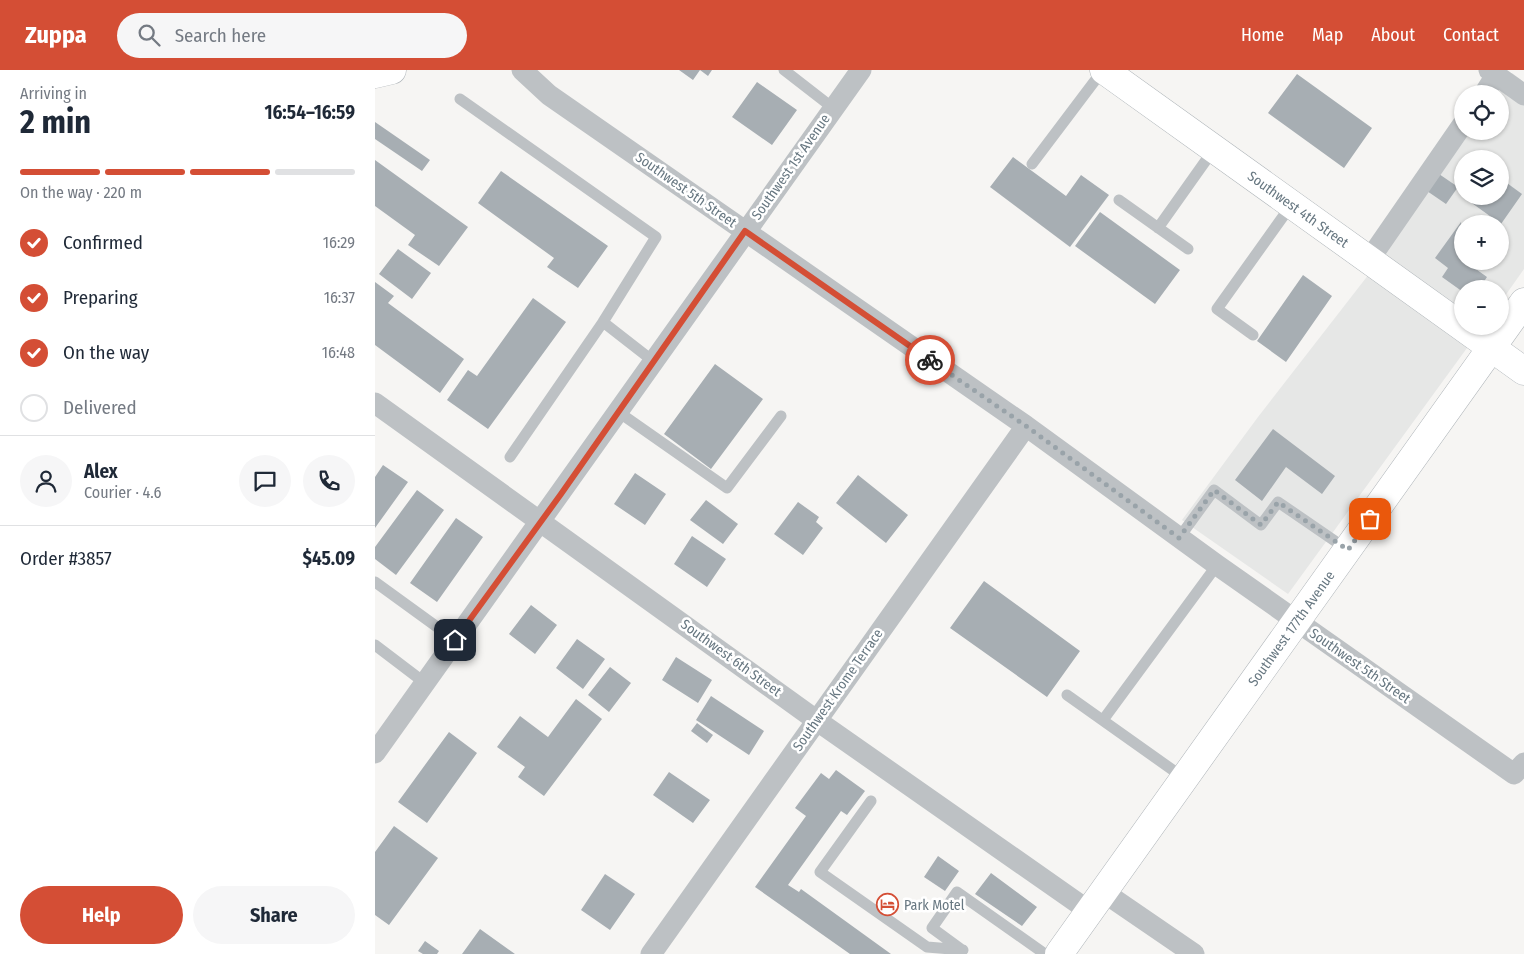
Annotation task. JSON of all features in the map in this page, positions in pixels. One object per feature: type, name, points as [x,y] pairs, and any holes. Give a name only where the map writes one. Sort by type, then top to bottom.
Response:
[{"type":"main road","points":[[375,74],[392,70]]},
{"type":"main road","name":"Southwest 4th Street","points":[[1104,70],[1524,371]]},
{"type":"main road","name":"Southwest 177th Avenue","points":[[1059,954],[1524,302]]},
{"type":"street","name":"Southwest 5th Street","points":[[522,70],[549,94],[1026,426],[1297,622],[1519,768]]},
{"type":"street","name":"Southwest 1st Avenue","points":[[375,753],[861,70]]},
{"type":"street","points":[[1487,85],[1492,73],[1524,95]]},
{"type":"street","points":[[1369,260],[1454,137]]},
{"type":"street","name":"Southwest 6th Street","points":[[375,403],[816,720],[1096,901],[1194,954]]},
{"type":"street","name":"Southwest Krome Terrace","points":[[651,954],[1026,426]]},
{"type":"lane","points":[[784,70],[833,108]]},
{"type":"lane","points":[[1032,164],[1104,70]]},
{"type":"lane","points":[[460,98],[656,237],[603,322],[510,456]]},
{"type":"lane","points":[[1158,228],[1215,149]]},
{"type":"lane","points":[[1119,200],[1188,249]]},
{"type":"lane","points":[[1253,335],[1217,309],[1292,204]]},
{"type":"lane","points":[[603,322],[653,361]]},
{"type":"lane","points":[[617,411],[727,488],[781,416]]},
{"type":"lane","points":[[1179,538],[1214,490],[1261,525],[1278,502],[1348,550]]},
{"type":"lane","points":[[1103,720],[1217,565]]},
{"type":"lane","points":[[375,582],[455,640]]},
{"type":"lane","points":[[375,645],[425,683]]},
{"type":"lane","points":[[1067,695],[1184,778]]},
{"type":"lane","points":[[871,801],[820,872],[927,946],[965,952]]},
{"type":"lane","points":[[965,952],[932,928],[957,892],[1045,954]]},
{"type":"shaded area","points":[[1512,73],[1524,82],[1524,269],[1509,290],[1509,280],[1454,280],[1454,335],[1476,335],[1288,594],[1182,520],[1258,417],[1383,256],[1454,155],[1454,205],[1509,205],[1509,150],[1458,150],[1465,140],[1509,140],[1509,85],[1503,85]]},
{"type":"building","points":[[679,70],[700,70],[693,80]]},
{"type":"building","points":[[700,70],[712,70],[708,76]]},
{"type":"building","points":[[1297,74],[1372,128],[1344,168],[1268,113]]},
{"type":"building","points":[[757,82],[797,110],[772,145],[732,117]]},
{"type":"building","points":[[375,122],[430,160],[422,171],[375,139]]},
{"type":"building","points":[[1013,157],[1066,196],[1081,175],[1109,195],[1070,247],[990,187]]},
{"type":"building","points":[[375,160],[468,227],[439,266],[408,245],[415,235],[375,206]]},
{"type":"building","points":[[501,171],[608,246],[578,288],[547,267],[554,258],[478,203]]},
{"type":"building","points":[[1439,174],[1454,184],[1454,193],[1446,204],[1427,191]]},
{"type":"building","points":[[1509,185],[1522,194],[1507,215],[1488,215],[1475,205],[1509,205]]},
{"type":"building","points":[[1100,212],[1180,270],[1155,304],[1075,246]]},
{"type":"building","points":[[1454,232],[1454,270],[1477,270],[1487,277],[1485,280],[1454,280],[1454,286],[1442,277],[1448,268],[1435,258]]},
{"type":"building","points":[[398,249],[431,273],[412,299],[379,274]]},
{"type":"building","points":[[1303,275],[1332,296],[1286,362],[1257,341]]},
{"type":"building","points":[[375,282],[394,296],[388,303],[464,359],[440,393],[375,345]]},
{"type":"building","points":[[533,298],[566,322],[488,429],[447,400],[468,370],[477,376]]},
{"type":"building","points":[[715,364],[763,399],[711,469],[664,434]]},
{"type":"building","points":[[1273,429],[1335,476],[1322,494],[1286,467],[1262,501],[1235,480]]},
{"type":"building","points":[[383,465],[408,482],[375,528],[375,477]]},
{"type":"building","points":[[635,473],[666,494],[645,525],[614,504]]},
{"type":"building","points":[[858,475],[908,515],[886,543],[836,503]]},
{"type":"building","points":[[417,490],[444,510],[396,575],[375,559],[375,547]]},
{"type":"building","points":[[706,500],[738,524],[723,544],[690,520]]},
{"type":"building","points":[[798,502],[819,517],[816,522],[823,528],[803,555],[774,534]]},
{"type":"building","points":[[456,518],[483,537],[437,602],[410,583]]},
{"type":"building","points":[[692,536],[726,559],[707,587],[674,564]]},
{"type":"building","points":[[984,581],[1080,651],[1047,697],[950,628]]},
{"type":"building","points":[[531,605],[557,625],[535,654],[509,634]]},
{"type":"building","points":[[577,639],[605,659],[583,689],[556,668]]},
{"type":"building","points":[[676,657],[712,680],[698,703],[662,680]]},
{"type":"building","points":[[610,667],[631,683],[609,712],[588,695]]},
{"type":"building","points":[[711,696],[764,731],[749,755],[696,720]]},
{"type":"building","points":[[576,699],[602,719],[544,796],[518,777],[525,767],[497,747],[520,716],[548,737]]},
{"type":"building","points":[[697,723],[713,735],[707,743],[691,731]]},
{"type":"building","points":[[449,732],[477,753],[427,823],[398,802]]},
{"type":"building","points":[[836,770],[865,791],[847,815],[841,811],[788,885],[799,892],[801,889],[891,954],[850,954],[755,887],[806,816],[795,808],[821,773],[829,779]]},
{"type":"building","points":[[669,772],[710,800],[693,823],[653,795]]},
{"type":"building","points":[[394,826],[438,858],[389,925],[375,915],[375,852]]},
{"type":"building","points":[[938,856],[959,871],[945,891],[924,877]]},
{"type":"building","points":[[991,873],[1037,907],[1022,926],[975,894]]},
{"type":"building","points":[[605,874],[635,894],[610,930],[581,910]]},
{"type":"building","points":[[480,929],[515,954],[462,954]]},
{"type":"building","points":[[425,941],[439,951],[437,954],[423,954],[418,951]]},
{"type":"way so far","points":[[930,360],[1026,426],[1179,538],[1214,490],[1261,525],[1278,502],[1348,550],[1370,519]]},
{"type":"place","name":"Park Motel","points":[[888,905]]},
{"type":"route","points":[[455,640],[561,494],[617,411],[745,231],[930,360]]}]
